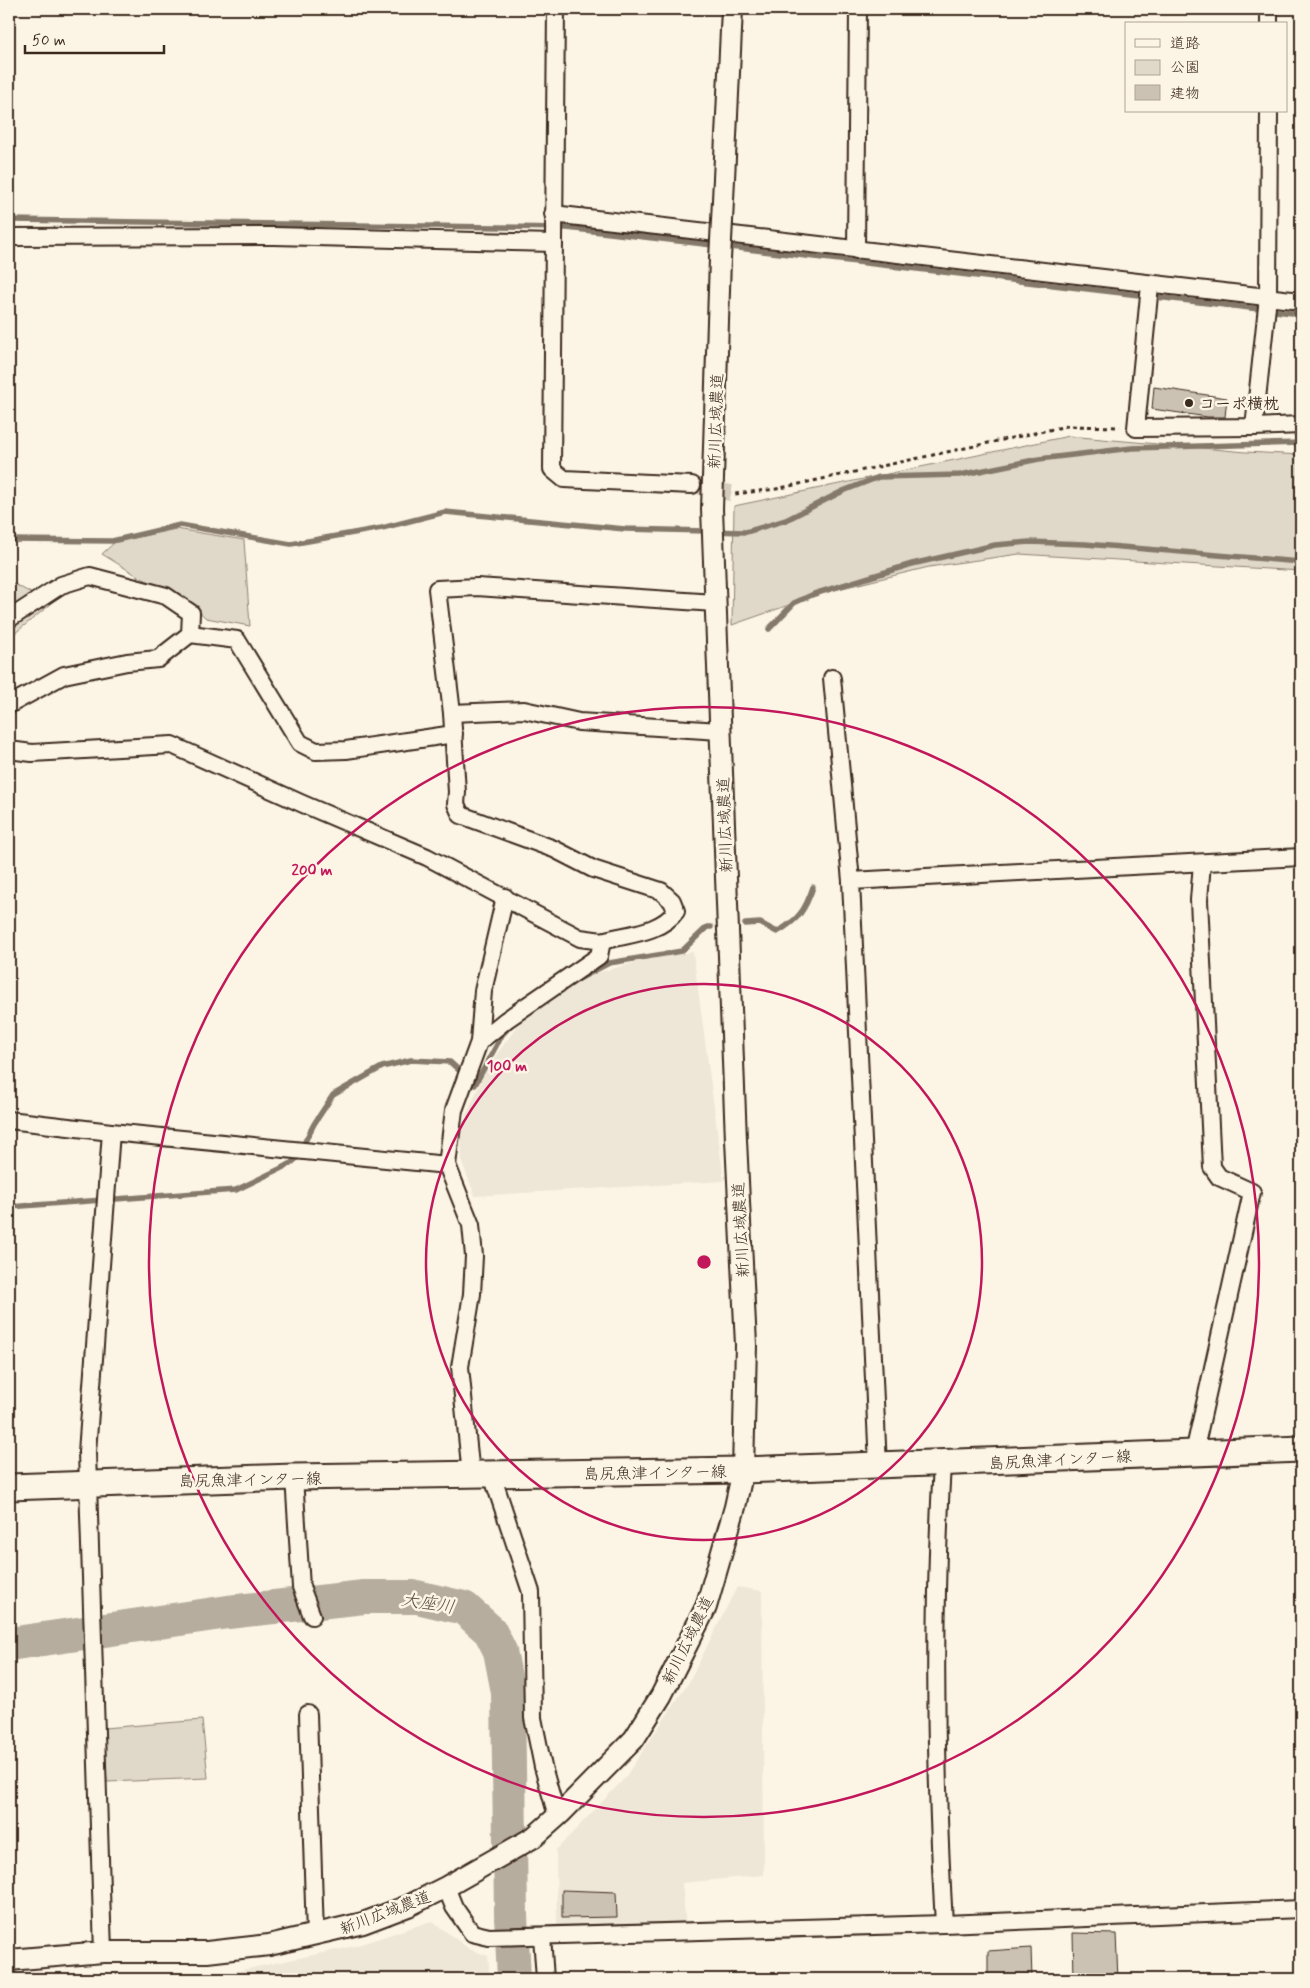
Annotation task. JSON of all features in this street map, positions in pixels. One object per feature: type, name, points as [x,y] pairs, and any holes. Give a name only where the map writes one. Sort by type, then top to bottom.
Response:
[{"type":"main road","name":"島尻魚津インター線","points":[[9,1487],[294,1477],[743,1470],[1301,1449]]},
{"type":"street","points":[[556,9],[552,469],[564,479],[692,485]]},
{"type":"street","name":"新川広域農道","points":[[9,1960],[103,1952],[207,1952],[269,1945],[363,1924],[446,1888],[534,1837],[634,1739],[661,1696],[706,1607],[735,1507],[743,1470],[746,1345],[712,519],[720,259],[732,9]]},
{"type":"street","points":[[856,250],[858,9]]},
{"type":"street","points":[[1269,9],[1269,22]]},
{"type":"street","points":[[1254,426],[1268,304],[1269,112]]},
{"type":"street","points":[[553,214],[856,250],[922,256],[1150,291],[1268,304],[1301,301]]},
{"type":"street","points":[[9,237],[274,236],[554,243]]},
{"type":"street","points":[[1150,291],[1136,428],[1301,425]]},
{"type":"street","points":[[9,619],[61,585],[90,576],[166,596],[191,613],[190,634]]},
{"type":"street","points":[[9,750],[32,753],[172,745],[302,804],[427,857],[580,938],[602,941],[659,926],[670,920],[676,911],[672,900],[661,891],[593,869],[554,849],[460,815],[456,804],[454,734],[437,589],[477,587],[715,603]]},
{"type":"street","points":[[9,705],[64,675],[127,662],[158,658],[190,634],[237,640],[300,743],[316,751],[346,750],[454,734]]},
{"type":"street","points":[[832,678],[851,881],[878,1466]]},
{"type":"street","points":[[452,713],[524,710],[579,722],[720,732]]},
{"type":"street","points":[[851,881],[1301,857]]},
{"type":"street","points":[[1194,1453],[1252,1192],[1219,1177],[1212,1167],[1199,900],[1202,862]]},
{"type":"street","points":[[505,897],[483,991],[479,1042],[454,1110],[446,1164],[471,1225],[474,1256],[472,1294],[460,1367],[481,1475],[531,1592],[533,1718],[543,1767],[557,1816]]},
{"type":"street","points":[[479,1042],[506,1020],[599,956],[602,941]]},
{"type":"street","points":[[9,1120],[111,1132],[446,1164]]},
{"type":"street","points":[[103,1952],[88,1443],[111,1132]]},
{"type":"street","points":[[942,1464],[937,1547],[936,1633],[939,1836],[944,1924]]},
{"type":"street","points":[[294,1477],[301,1587],[312,1616]]},
{"type":"street","points":[[308,1714],[315,1936]]},
{"type":"street","points":[[446,1888],[454,1907],[472,1933],[489,1937],[944,1924],[1301,1909]]},
{"type":"street","points":[[539,1936],[545,1979]]},
{"type":"path","points":[[735,494],[776,489],[1067,426],[1136,428]]},
{"type":"shaded area","points":[[693,952],[724,1181],[475,1196],[462,1162],[461,1128],[487,1068],[523,1018],[586,976],[637,962]]},
{"type":"shaded area","points":[[737,1587],[762,1591],[764,1875],[682,1883],[686,1926],[557,1929],[556,1850],[624,1779],[689,1682]]},
{"type":"shaded area","points":[[432,1921],[469,1949],[488,1956],[490,1979],[218,1979],[218,1975],[355,1946]]},
{"type":"green space","points":[[1069,436],[1301,455],[1301,571],[1019,554],[929,567],[826,592],[732,625],[734,506]]},
{"type":"green space","points":[[176,529],[244,540],[250,626],[206,618],[181,595],[141,578],[102,554],[115,542]]},
{"type":"green space","points":[[9,581],[51,604],[9,638]]},
{"type":"green space","points":[[202,1720],[208,1778],[107,1782],[104,1728]]},
{"type":"building","name":"コーポ横枕","points":[[1154,387],[1227,398],[1225,417],[1208,417],[1152,409]]},
{"type":"building","points":[[562,1890],[616,1892],[617,1917],[562,1918]]},
{"type":"building","points":[[1073,1933],[1116,1934],[1118,1979],[1074,1979]]},
{"type":"building","points":[[1031,1948],[1032,1979],[988,1979],[988,1951]]},
{"type":"waterway","points":[[9,220],[567,228],[1301,314]]},
{"type":"waterway","points":[[9,540],[112,541],[180,525],[291,544],[382,528],[445,512],[625,529],[746,532],[786,520],[843,491],[879,477],[960,475],[1039,459],[1132,448],[1301,443]]},
{"type":"waterway","points":[[769,629],[794,603],[814,594],[912,564],[995,545],[1029,542],[1085,544],[1301,562]]},
{"type":"waterway","points":[[745,924],[760,923],[777,932],[796,919],[804,909],[813,887]]},
{"type":"waterway","points":[[575,981],[609,963],[682,951],[707,927],[711,927]]},
{"type":"waterway","points":[[9,1207],[236,1190],[290,1164],[296,1159],[314,1124],[333,1095],[382,1067],[411,1060],[450,1062],[475,1085],[502,1035],[512,1024]]},
{"type":"waterway","name":"大座川","points":[[9,1644],[228,1612],[364,1597],[417,1597],[464,1608],[490,1631],[500,1651],[508,1692],[511,1915],[514,1979]]},
{"type":"tunnel","points":[[692,485],[735,494]]},
{"type":"place","name":"コーポ横枕","points":[[1189,403]]}]
